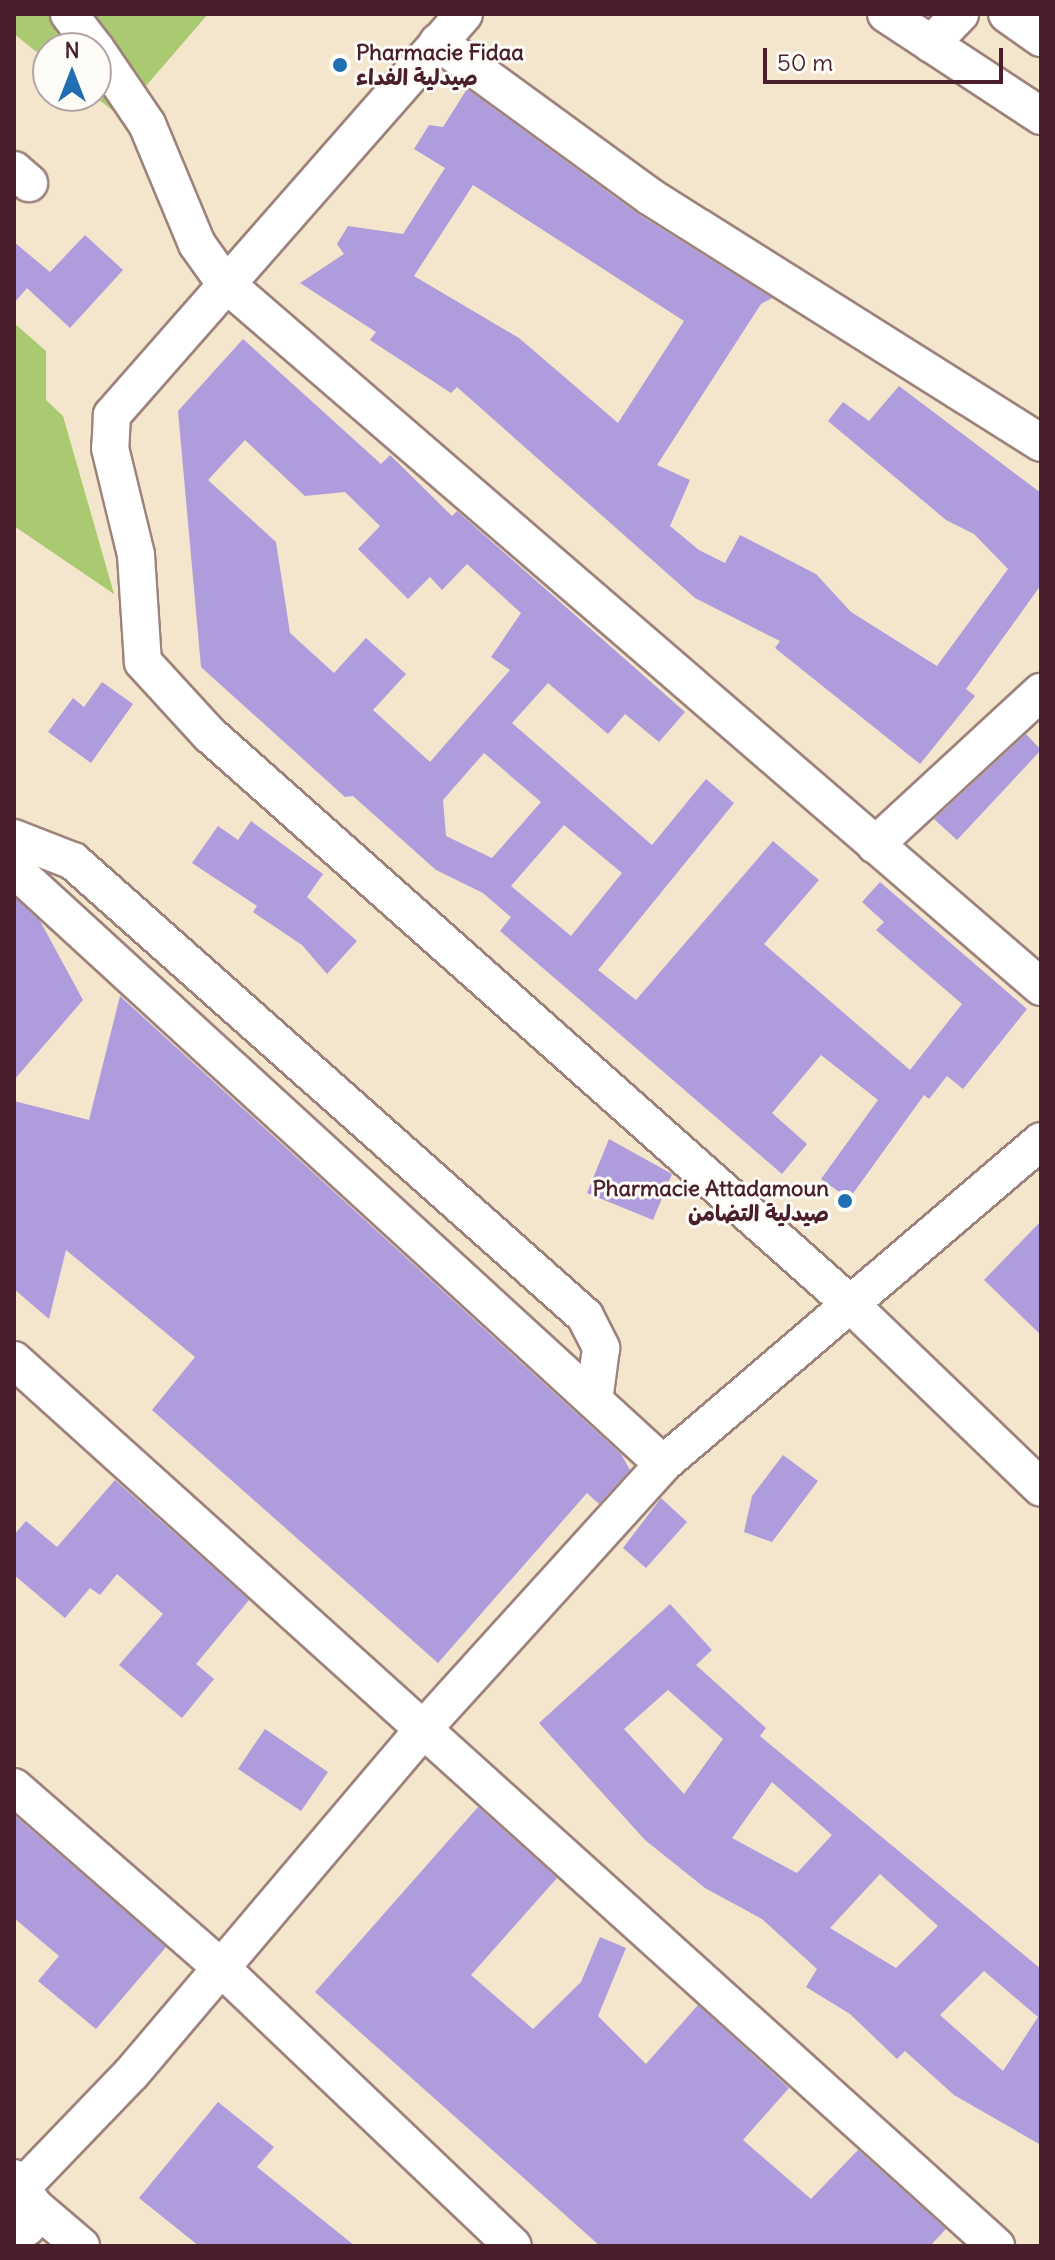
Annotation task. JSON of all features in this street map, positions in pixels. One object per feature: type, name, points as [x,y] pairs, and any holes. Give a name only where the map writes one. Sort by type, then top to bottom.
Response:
[{"type":"street","points":[[69,14],[83,32]]},
{"type":"street","points":[[464,14],[224,282],[112,415],[110,448],[136,555],[141,653],[151,676],[847,1301],[1041,1488]]},
{"type":"street","points":[[886,14],[1041,116]]},
{"type":"street","points":[[931,44],[960,14]]},
{"type":"street","points":[[1007,14],[1041,38]]},
{"type":"street","points":[[438,42],[649,196],[1041,443]]},
{"type":"street","points":[[112,72],[147,124],[197,244],[224,282],[1041,987]]},
{"type":"street","points":[[875,845],[1041,692]]},
{"type":"street","points":[[14,838],[73,861],[585,1316],[601,1348],[594,1401]]},
{"type":"street","points":[[14,869],[663,1464]]},
{"type":"street","points":[[81,2246],[22,2201],[131,2074],[218,1965],[424,1728],[663,1464],[847,1301],[1041,1141]]},
{"type":"street","points":[[14,1360],[996,2246]]},
{"type":"street","points":[[14,1787],[218,1965],[513,2246]]},
{"type":"green space","points":[[14,14],[208,14],[120,116],[112,110],[112,32],[32,32],[32,48],[14,34]]},
{"type":"green space","points":[[14,323],[46,351],[46,400],[63,416],[114,594],[14,526]]},
{"type":"building","points":[[467,89],[638,214],[772,298],[761,304],[657,465],[690,480],[670,526],[699,550],[725,563],[740,535],[816,574],[851,612],[937,666],[1008,569],[974,534],[946,520],[828,421],[843,402],[869,421],[899,386],[1041,493],[1041,585],[966,689],[975,696],[920,764],[775,648],[780,641],[695,598],[457,387],[451,393],[370,340],[376,332],[300,283],[344,254],[337,244],[348,226],[403,234],[445,168],[414,149],[429,125],[443,127]],"holes":[[[473,185],[684,321],[618,423],[519,338],[414,276]]]},
{"type":"building","points":[[85,235],[123,270],[70,328],[27,288],[14,303],[14,242],[50,272]]},
{"type":"building","points":[[243,339],[381,464],[390,455],[452,516],[457,511],[685,712],[659,742],[625,714],[608,734],[548,683],[512,723],[652,845],[706,779],[734,803],[598,970],[636,1000],[773,841],[819,880],[764,944],[910,1070],[962,1004],[876,930],[884,922],[862,902],[880,882],[1027,1009],[963,1089],[947,1076],[929,1099],[924,1095],[849,1199],[821,1179],[878,1100],[821,1055],[772,1113],[807,1144],[782,1174],[500,931],[511,917],[483,893],[436,870],[353,796],[345,797],[201,667],[178,411]],"holes":[[[245,440],[305,496],[345,492],[380,526],[358,549],[408,599],[430,577],[442,590],[467,564],[521,613],[491,657],[510,670],[430,762],[373,710],[406,674],[366,638],[334,673],[290,633],[276,542],[208,480]],[[484,753],[541,802],[492,858],[446,836],[443,800]],[[564,825],[622,873],[571,936],[511,886]]]},
{"type":"building","points":[[102,682],[133,704],[91,763],[48,732],[73,698],[84,707]]},
{"type":"building","points":[[1026,734],[1041,750],[957,840],[934,819]]},
{"type":"building","points":[[251,821],[323,874],[307,897],[357,941],[327,974],[302,945],[253,912],[257,906],[192,863],[218,826],[238,840]]},
{"type":"building","points":[[14,897],[40,921],[83,1000],[14,1080]]},
{"type":"building","points":[[120,996],[621,1454],[630,1470],[599,1504],[587,1493],[438,1663],[152,1410],[195,1357],[66,1250],[49,1319],[14,1289],[14,1101],[89,1120]]},
{"type":"building","points":[[609,1139],[672,1174],[653,1220],[587,1193]]},
{"type":"building","points":[[1041,1221],[1041,1335],[984,1280]]},
{"type":"building","points":[[783,1455],[818,1481],[772,1542],[744,1532],[752,1496]]},
{"type":"building","points":[[115,1480],[249,1600],[196,1664],[214,1679],[182,1718],[119,1665],[163,1614],[117,1574],[100,1595],[90,1588],[65,1618],[14,1575],[14,1535],[26,1521],[57,1547]]},
{"type":"building","points":[[661,1498],[687,1522],[646,1568],[623,1548]]},
{"type":"building","points":[[670,1604],[712,1650],[696,1665],[766,1728],[760,1736],[1041,1969],[1041,2145],[954,2095],[905,2051],[897,2059],[850,2014],[806,1987],[817,1969],[762,1919],[705,1888],[645,1840],[539,1723]],"holes":[[[668,1690],[723,1739],[684,1794],[624,1729]],[[772,1782],[832,1835],[797,1873],[732,1838]],[[880,1874],[938,1926],[896,1968],[830,1928]],[[984,1971],[1038,2017],[1003,2071],[940,2015]]]},
{"type":"building","points":[[265,1729],[328,1772],[301,1811],[238,1769]]},
{"type":"building","points":[[478,1807],[557,1878],[471,1975],[533,2029],[581,1982],[600,1937],[626,1948],[598,2016],[646,2064],[698,2005],[789,2088],[743,2140],[811,2199],[858,2150],[946,2229],[930,2246],[600,2246],[315,1992]]},
{"type":"building","points":[[14,1815],[166,1947],[96,2029],[38,1981],[59,1956],[14,1918]]},
{"type":"building","points":[[218,2102],[274,2147],[257,2167],[355,2246],[199,2246],[139,2198]]},
{"type":"place","name":"Pharmacie Fidaa صيدلية الفداء","points":[[340,65]]},
{"type":"place","name":"Pharmacie Attadamoun صيدلية التضامن","points":[[845,1201]]}]
